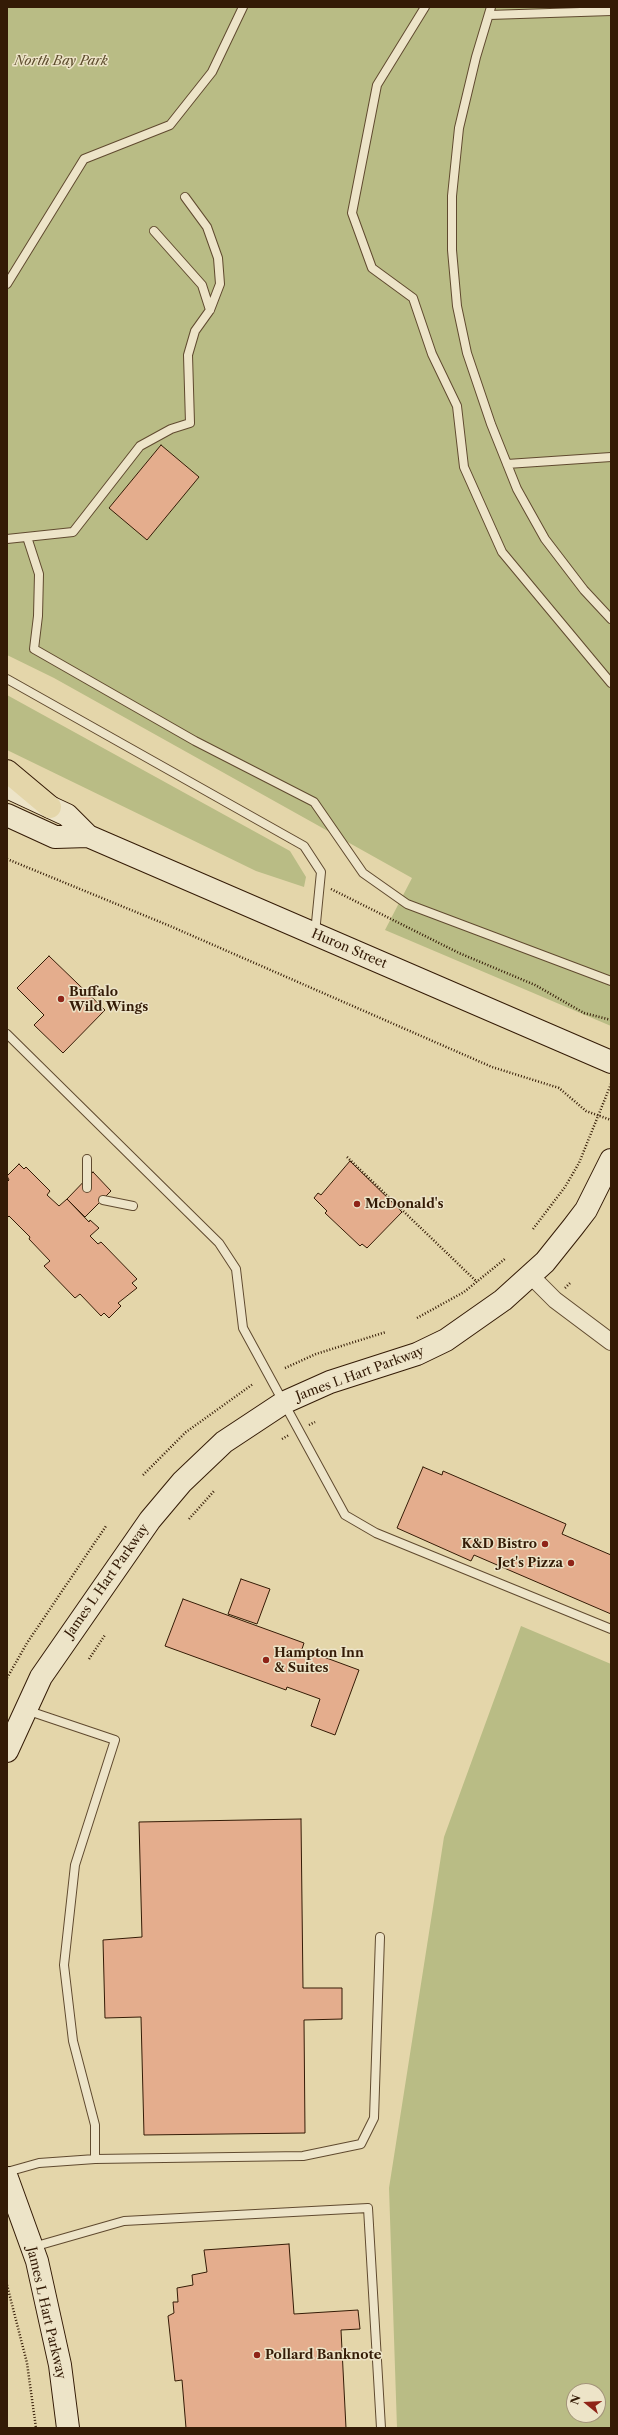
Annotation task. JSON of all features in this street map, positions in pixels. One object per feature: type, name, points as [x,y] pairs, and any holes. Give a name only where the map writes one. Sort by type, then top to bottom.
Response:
[{"type":"highway","points":[[7,771],[50,807]]},
{"type":"street","points":[[7,787],[67,815],[88,836]]},
{"type":"street","points":[[7,815],[55,836],[88,836]]},
{"type":"street","name":"Huron Street","points":[[88,836],[611,1062]]},
{"type":"street","name":"James L Hart Parkway","points":[[7,1751],[41,1677],[62,1645],[164,1504],[182,1482],[224,1442],[283,1403],[330,1382],[417,1354],[446,1340],[531,1276],[545,1262],[586,1210],[611,1160]]},
{"type":"street","points":[[531,1276],[555,1300],[611,1342]]},
{"type":"street","name":"James L Hart Parkway","points":[[8,2184],[37,2261],[60,2365],[68,2428]]},
{"type":"lane","points":[[7,284],[84,159],[170,125],[212,72],[242,7]]},
{"type":"lane","points":[[425,7],[377,84],[352,213],[372,268],[413,298],[432,354],[457,406],[464,467],[502,552],[611,683]]},
{"type":"lane","points":[[611,11],[490,11],[476,57],[459,128],[452,196],[452,250],[457,306],[467,353],[507,464],[517,489],[545,539],[584,590],[611,619]]},
{"type":"lane","points":[[7,539],[73,532],[140,446],[171,429],[190,423],[188,355],[195,331],[210,310],[220,284],[218,258],[207,227],[185,197]]},
{"type":"lane","points":[[154,231],[202,285],[210,310]]},
{"type":"lane","points":[[507,464],[611,457]]},
{"type":"lane","points":[[27,537],[39,574],[38,616],[34,649],[195,741],[314,802],[363,873],[407,904],[611,981]]},
{"type":"lane","points":[[7,679],[304,846],[321,872],[315,934]]},
{"type":"lane","points":[[7,1034],[219,1243],[236,1269],[243,1328],[345,1515],[376,1533],[611,1629]]},
{"type":"lane","points":[[86,1159],[87,1188]]},
{"type":"lane","points":[[102,1200],[134,1206]]},
{"type":"lane","points":[[25,1710],[115,1740],[75,1865],[64,1965],[73,2041],[95,2125],[95,2159]]},
{"type":"lane","points":[[8,2184],[39,2163],[95,2159],[303,2156],[361,2144],[374,2118],[380,1937]]},
{"type":"lane","points":[[32,2247],[124,2221],[368,2208],[381,2428]]},
{"type":"path","points":[[7,859],[170,926],[492,1067],[559,1088],[586,1111],[611,1120]]},
{"type":"path","points":[[320,882],[366,908],[459,953],[535,984],[584,1013],[611,1020]]},
{"type":"path","points":[[533,1229],[572,1175],[600,1116],[611,1084]]},
{"type":"path","points":[[347,1156],[477,1282]]},
{"type":"path","points":[[417,1318],[477,1282],[506,1258]]},
{"type":"path","points":[[285,1368],[316,1354],[386,1332]]},
{"type":"path","points":[[143,1475],[186,1432],[253,1384]]},
{"type":"path","points":[[189,1519],[215,1490]]},
{"type":"path","points":[[7,1678],[26,1643],[106,1526]]},
{"type":"path","points":[[89,1659],[105,1635]]},
{"type":"path","points":[[7,2285],[27,2363],[36,2428]]},
{"type":"green space","name":"North Bay Park","points":[[7,7],[611,7],[611,1026],[385,930],[412,878],[54,678],[7,655]]},
{"type":"green space","points":[[7,695],[290,851],[306,877],[304,887],[256,871],[7,750]]},
{"type":"green space","points":[[521,1626],[611,1664],[611,2428],[397,2428],[389,2188],[444,1837]]},
{"type":"building","points":[[161,445],[199,477],[147,540],[109,508]]},
{"type":"building","name":"Buffalo Wild Wings","points":[[49,956],[105,1010],[63,1053],[34,1025],[44,1015],[17,988]]},
{"type":"building","name":"McDonald's","points":[[350,1161],[402,1212],[367,1248],[362,1244],[360,1246],[325,1213],[327,1211],[314,1198],[318,1193],[321,1195]]},
{"type":"building","points":[[19,1164],[24,1169],[26,1167],[50,1191],[47,1195],[59,1206],[67,1199],[89,1222],[90,1220],[99,1228],[90,1236],[98,1244],[101,1242],[137,1279],[132,1283],[137,1288],[118,1303],[121,1306],[109,1318],[104,1313],[101,1316],[80,1294],[75,1298],[44,1266],[50,1261],[29,1239],[30,1237],[9,1216],[7,1218],[7,1182],[9,1180],[7,1176]]},
{"type":"building","points":[[93,1172],[111,1191],[85,1217],[67,1199]]},
{"type":"building","points":[[423,1467],[442,1475],[443,1471],[566,1524],[562,1534],[611,1555],[611,1614],[474,1555],[471,1561],[397,1528]]},
{"type":"building","points":[[241,1579],[270,1589],[257,1624],[228,1614]]},
{"type":"building","name":"Hampton Inn & Suites","points":[[183,1599],[304,1643],[302,1649],[359,1670],[335,1735],[311,1726],[320,1699],[287,1687],[286,1690],[165,1646]]},
{"type":"building","points":[[301,1819],[303,1988],[342,1988],[342,2019],[304,2020],[305,2133],[144,2135],[141,2017],[105,2018],[103,1940],[142,1937],[139,1822]]},
{"type":"building","name":"Pollard Banknote","points":[[289,2244],[294,2314],[358,2310],[360,2329],[341,2330],[346,2428],[186,2428],[182,2380],[175,2381],[168,2316],[174,2313],[173,2302],[178,2302],[177,2288],[193,2285],[192,2275],[207,2272],[204,2250]]},
{"type":"place","name":"Buffalo Wild Wings","points":[[61,999]]},
{"type":"place","name":"McDonald's","points":[[357,1204]]},
{"type":"place","name":"K&D Bistro","points":[[545,1544]]},
{"type":"place","name":"Jet's Pizza","points":[[571,1563]]},
{"type":"place","name":"Hampton Inn & Suites","points":[[266,1660]]},
{"type":"place","name":"Pollard Banknote","points":[[257,2355]]}]
